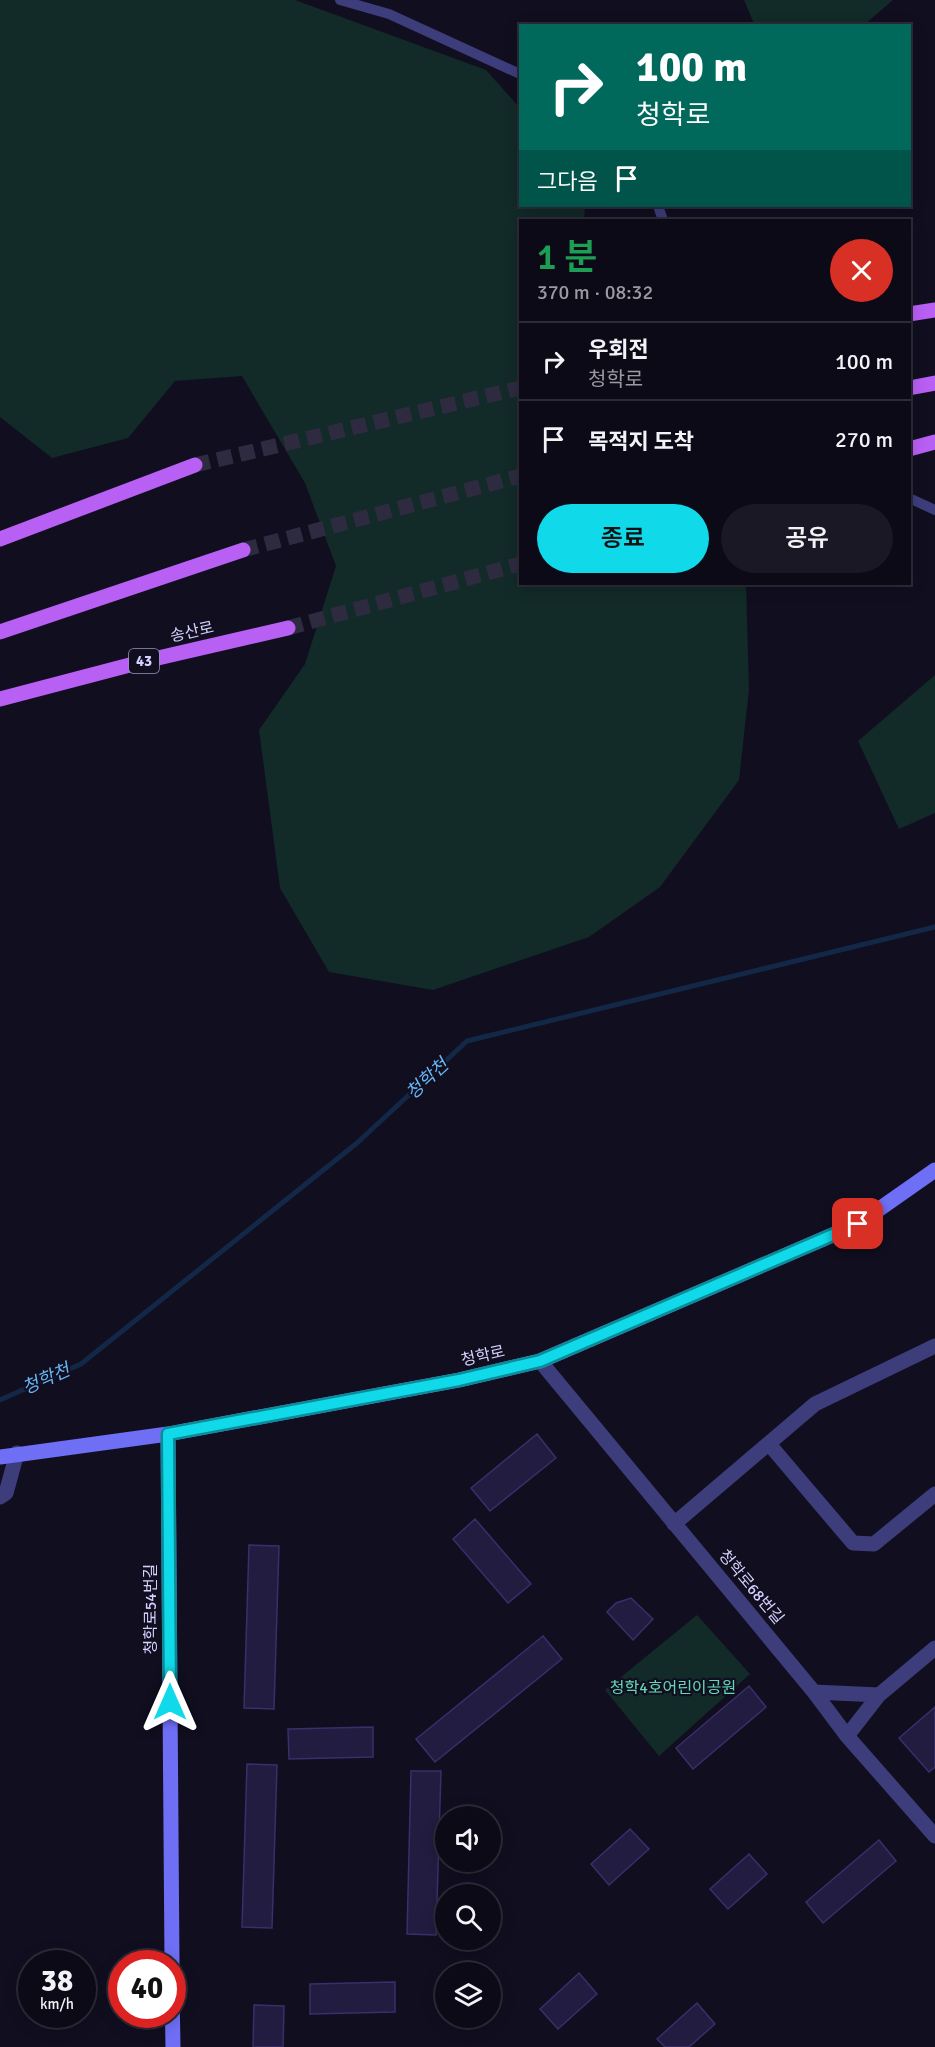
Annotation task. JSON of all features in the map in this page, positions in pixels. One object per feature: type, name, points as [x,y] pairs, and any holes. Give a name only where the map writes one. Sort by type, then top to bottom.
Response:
[{"type":"main road","points":[[911,314],[935,310]]},
{"type":"main road","points":[[911,388],[935,383]]},
{"type":"main road","points":[[911,449],[935,441]]},
{"type":"main road","points":[[0,539],[195,465]]},
{"type":"main road","points":[[0,632],[243,550]]},
{"type":"main road","name":"송산로","points":[[0,699],[145,661],[288,628]]},
{"type":"street","name":"청학로","points":[[0,1457],[168,1434],[459,1380],[540,1361],[858,1224],[935,1170]]},
{"type":"street","points":[[674,1524],[815,1404],[935,1346]]},
{"type":"street","name":"청학로68번길","points":[[540,1361],[814,1692],[847,1736],[935,1836]]},
{"type":"street","name":"청학로54번길","points":[[168,1434],[172,1950]]},
{"type":"street","points":[[769,1443],[853,1543],[874,1544],[935,1494]]},
{"type":"street","points":[[0,1497],[6,1493],[17,1454]]},
{"type":"street","points":[[847,1736],[879,1695],[935,1648]]},
{"type":"street","points":[[814,1692],[879,1695]]},
{"type":"street","points":[[173,2028],[173,2047]]},
{"type":"lane","points":[[340,0],[389,14],[519,74]]},
{"type":"lane","points":[[911,499],[935,510]]},
{"type":"green space","points":[[0,0],[295,0],[486,70],[519,107],[519,207],[585,207],[584,219],[519,219],[519,585],[746,585],[749,689],[739,780],[660,887],[589,937],[433,990],[329,972],[280,888],[259,730],[305,664],[336,566],[305,483],[242,376],[175,381],[128,438],[52,458],[0,417]]},
{"type":"green space","points":[[744,0],[893,0],[865,24],[754,24]]},
{"type":"green space","points":[[935,675],[935,813],[899,829],[858,741]]},
{"type":"green space","name":"청학4호어린이공원","points":[[697,1615],[750,1674],[659,1756],[605,1690]]},
{"type":"building","points":[[537,1434],[556,1458],[490,1511],[471,1488]]},
{"type":"building","points":[[475,1519],[531,1584],[508,1603],[453,1539]]},
{"type":"building","points":[[249,1545],[279,1546],[274,1709],[244,1708]]},
{"type":"building","points":[[631,1598],[653,1619],[633,1640],[607,1612],[616,1603]]},
{"type":"building","points":[[543,1636],[562,1659],[435,1762],[416,1739]]},
{"type":"building","points":[[749,1686],[766,1707],[693,1769],[676,1748]]},
{"type":"building","points":[[935,1707],[935,1767],[929,1772],[899,1738]]},
{"type":"building","points":[[373,1727],[373,1757],[289,1759],[288,1729]]},
{"type":"building","points":[[247,1764],[277,1765],[272,1928],[242,1927]]},
{"type":"building","points":[[411,1771],[441,1771],[440,1806],[435,1806],[435,1872],[438,1872],[438,1884],[435,1884],[435,1935],[407,1934]]},
{"type":"building","points":[[630,1829],[649,1849],[609,1885],[591,1864]]},
{"type":"building","points":[[879,1840],[896,1861],[823,1923],[806,1902]]},
{"type":"building","points":[[749,1854],[767,1874],[728,1909],[710,1889]]},
{"type":"building","points":[[579,1973],[597,1994],[558,2029],[540,2009]]},
{"type":"building","points":[[395,1982],[395,2012],[310,2014],[310,1984]]},
{"type":"building","points":[[697,2003],[715,2024],[689,2047],[665,2047],[657,2039]]},
{"type":"building","points":[[254,2005],[284,2006],[283,2047],[253,2047]]},
{"type":"waterway","name":"청학천","points":[[0,1400],[81,1364],[357,1143],[467,1041],[935,927]]},
{"type":"tunnel","points":[[195,465],[519,388]]},
{"type":"tunnel","points":[[243,550],[519,476]]},
{"type":"tunnel","points":[[288,628],[519,564]]},
{"type":"route","points":[[170,1702],[168,1434],[459,1380],[540,1361],[858,1224]]}]
